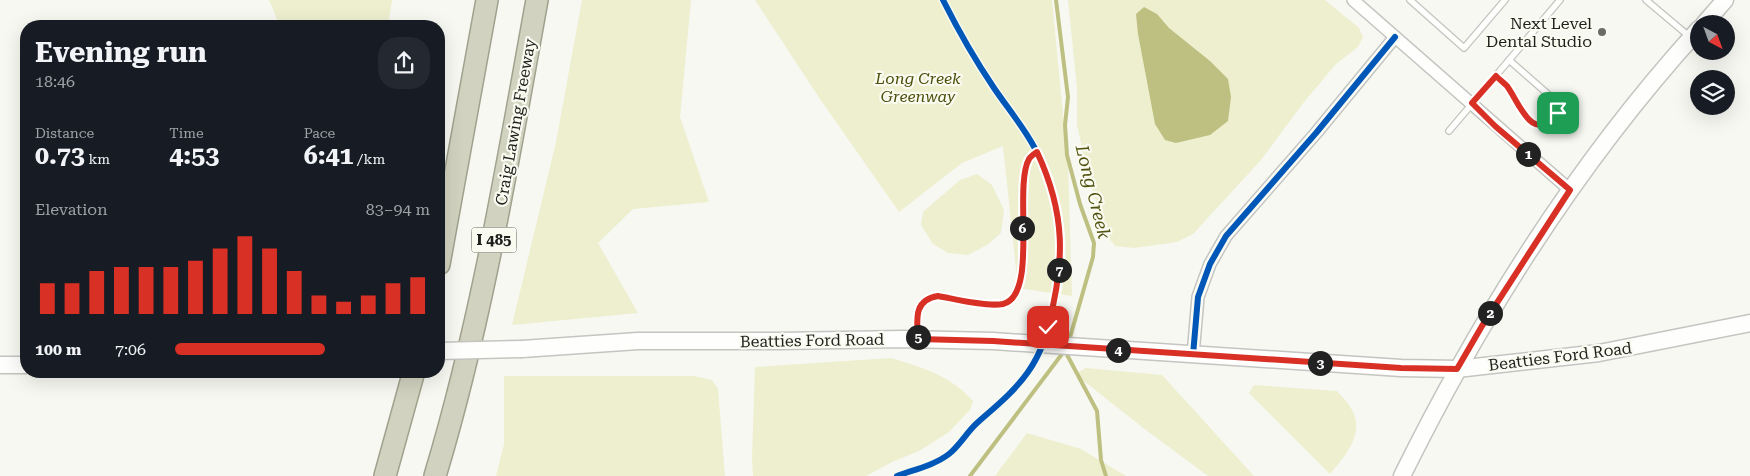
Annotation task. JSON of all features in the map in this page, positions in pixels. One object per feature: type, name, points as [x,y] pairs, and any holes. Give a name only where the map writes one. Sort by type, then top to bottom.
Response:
[{"type":"highway","points":[[445,231],[487,0]]},
{"type":"highway","name":"Craig Lawing Freeway","points":[[435,476],[465,368],[494,238],[537,0]]},
{"type":"highway","points":[[385,476],[412,378]]},
{"type":"main road","points":[[1712,15],[1726,0]]},
{"type":"main road","points":[[1402,476],[1457,369],[1482,326],[1570,190],[1622,121],[1690,40]]},
{"type":"main road","name":"Beatties Ford Road","points":[[445,351],[522,349],[638,340],[779,341],[904,339],[1019,343],[1193,356],[1401,368],[1457,369],[1600,353],[1750,323]]},
{"type":"main road","points":[[0,365],[20,365]]},
{"type":"street","points":[[1353,0],[1570,190]]},
{"type":"street","points":[[1193,356],[1198,297],[1210,264],[1226,236],[1316,133],[1396,37]]},
{"type":"lane","points":[[1410,0],[1464,48],[1506,0]]},
{"type":"lane","points":[[1449,131],[1560,0]]},
{"type":"lane","points":[[1646,0],[1690,31]]},
{"type":"lane","points":[[1496,76],[1507,86],[1521,112],[1530,121],[1541,125],[1551,122],[1558,113],[1557,102],[1508,60]]},
{"type":"green space","points":[[269,0],[392,0],[389,20],[277,20]]},
{"type":"green space","points":[[582,0],[691,0],[680,117],[709,202],[633,209],[598,243],[638,313],[512,325],[556,142]]},
{"type":"green space","name":"Long Creek Greenway","points":[[755,0],[1052,0],[1068,166],[1072,296],[1018,288],[1003,146],[962,163],[899,212],[820,99]]},
{"type":"green space","points":[[1068,0],[1325,0],[1359,28],[1363,37],[1358,47],[1336,64],[1304,102],[1261,160],[1193,234],[1177,242],[1134,248],[1115,246],[1106,235],[1088,175],[1077,125],[1077,88]]},
{"type":"green space","points":[[977,174],[992,185],[1004,210],[1001,233],[987,245],[968,255],[948,253],[933,244],[921,225],[923,212],[960,180]]},
{"type":"green space","points":[[891,358],[925,369],[946,379],[973,401],[970,410],[949,432],[919,451],[892,462],[866,476],[753,476],[755,367]]},
{"type":"green space","points":[[1086,368],[1162,375],[1254,476],[1208,476],[1075,374]]},
{"type":"green space","points":[[504,376],[694,376],[712,380],[718,389],[725,476],[496,476],[504,444]]},
{"type":"green space","points":[[1254,385],[1337,391],[1351,407],[1355,419],[1355,436],[1342,460],[1330,474],[1249,393]]},
{"type":"green space","points":[[1027,433],[1081,449],[1126,476],[995,476]]},
{"type":"shaded area","points":[[1144,7],[1157,14],[1169,28],[1210,61],[1228,79],[1231,97],[1228,121],[1210,135],[1176,143],[1165,140],[1155,124],[1136,14]]},
{"type":"waterway","name":"Long Creek","points":[[1056,0],[1068,97],[1065,125],[1067,155],[1080,204],[1094,243],[1093,257],[1069,341]]},
{"type":"waterway","name":"Long Creek","points":[[970,476],[1065,350]]},
{"type":"waterway","points":[[1065,351],[1097,411],[1101,460],[1106,476]]},
{"type":"cycle path","points":[[897,476],[931,464],[949,454],[973,427],[1023,379],[1036,358],[1050,323],[1055,304],[1060,265],[1061,247],[1058,213],[1043,165],[1027,134],[973,56],[943,0]]},
{"type":"cycle path","points":[[1193,355],[1198,297],[1210,264],[1226,236],[1316,133],[1395,37]]},
{"type":"cycle path","points":[[918,339],[918,312],[920,306],[930,298],[938,296],[970,302],[996,304],[1011,299],[1017,292],[1023,261],[1022,227],[1025,170],[1029,159],[1037,152]]},
{"type":"place","name":"Next Level Dental Studio","points":[[1602,32]]},
{"type":"route","points":[[1048,327],[1058,283],[1061,243],[1055,200],[1044,166],[1037,152],[1032,155],[1028,162],[1025,177],[1022,230],[1023,265],[1018,292],[1009,301],[1002,304],[933,297],[921,305],[918,310],[916,317],[918,339],[993,341],[1193,356],[1401,368],[1457,369],[1482,326],[1570,190],[1495,126],[1472,103],[1496,76],[1507,86],[1521,112],[1530,121],[1541,125],[1551,122],[1558,113]]}]
